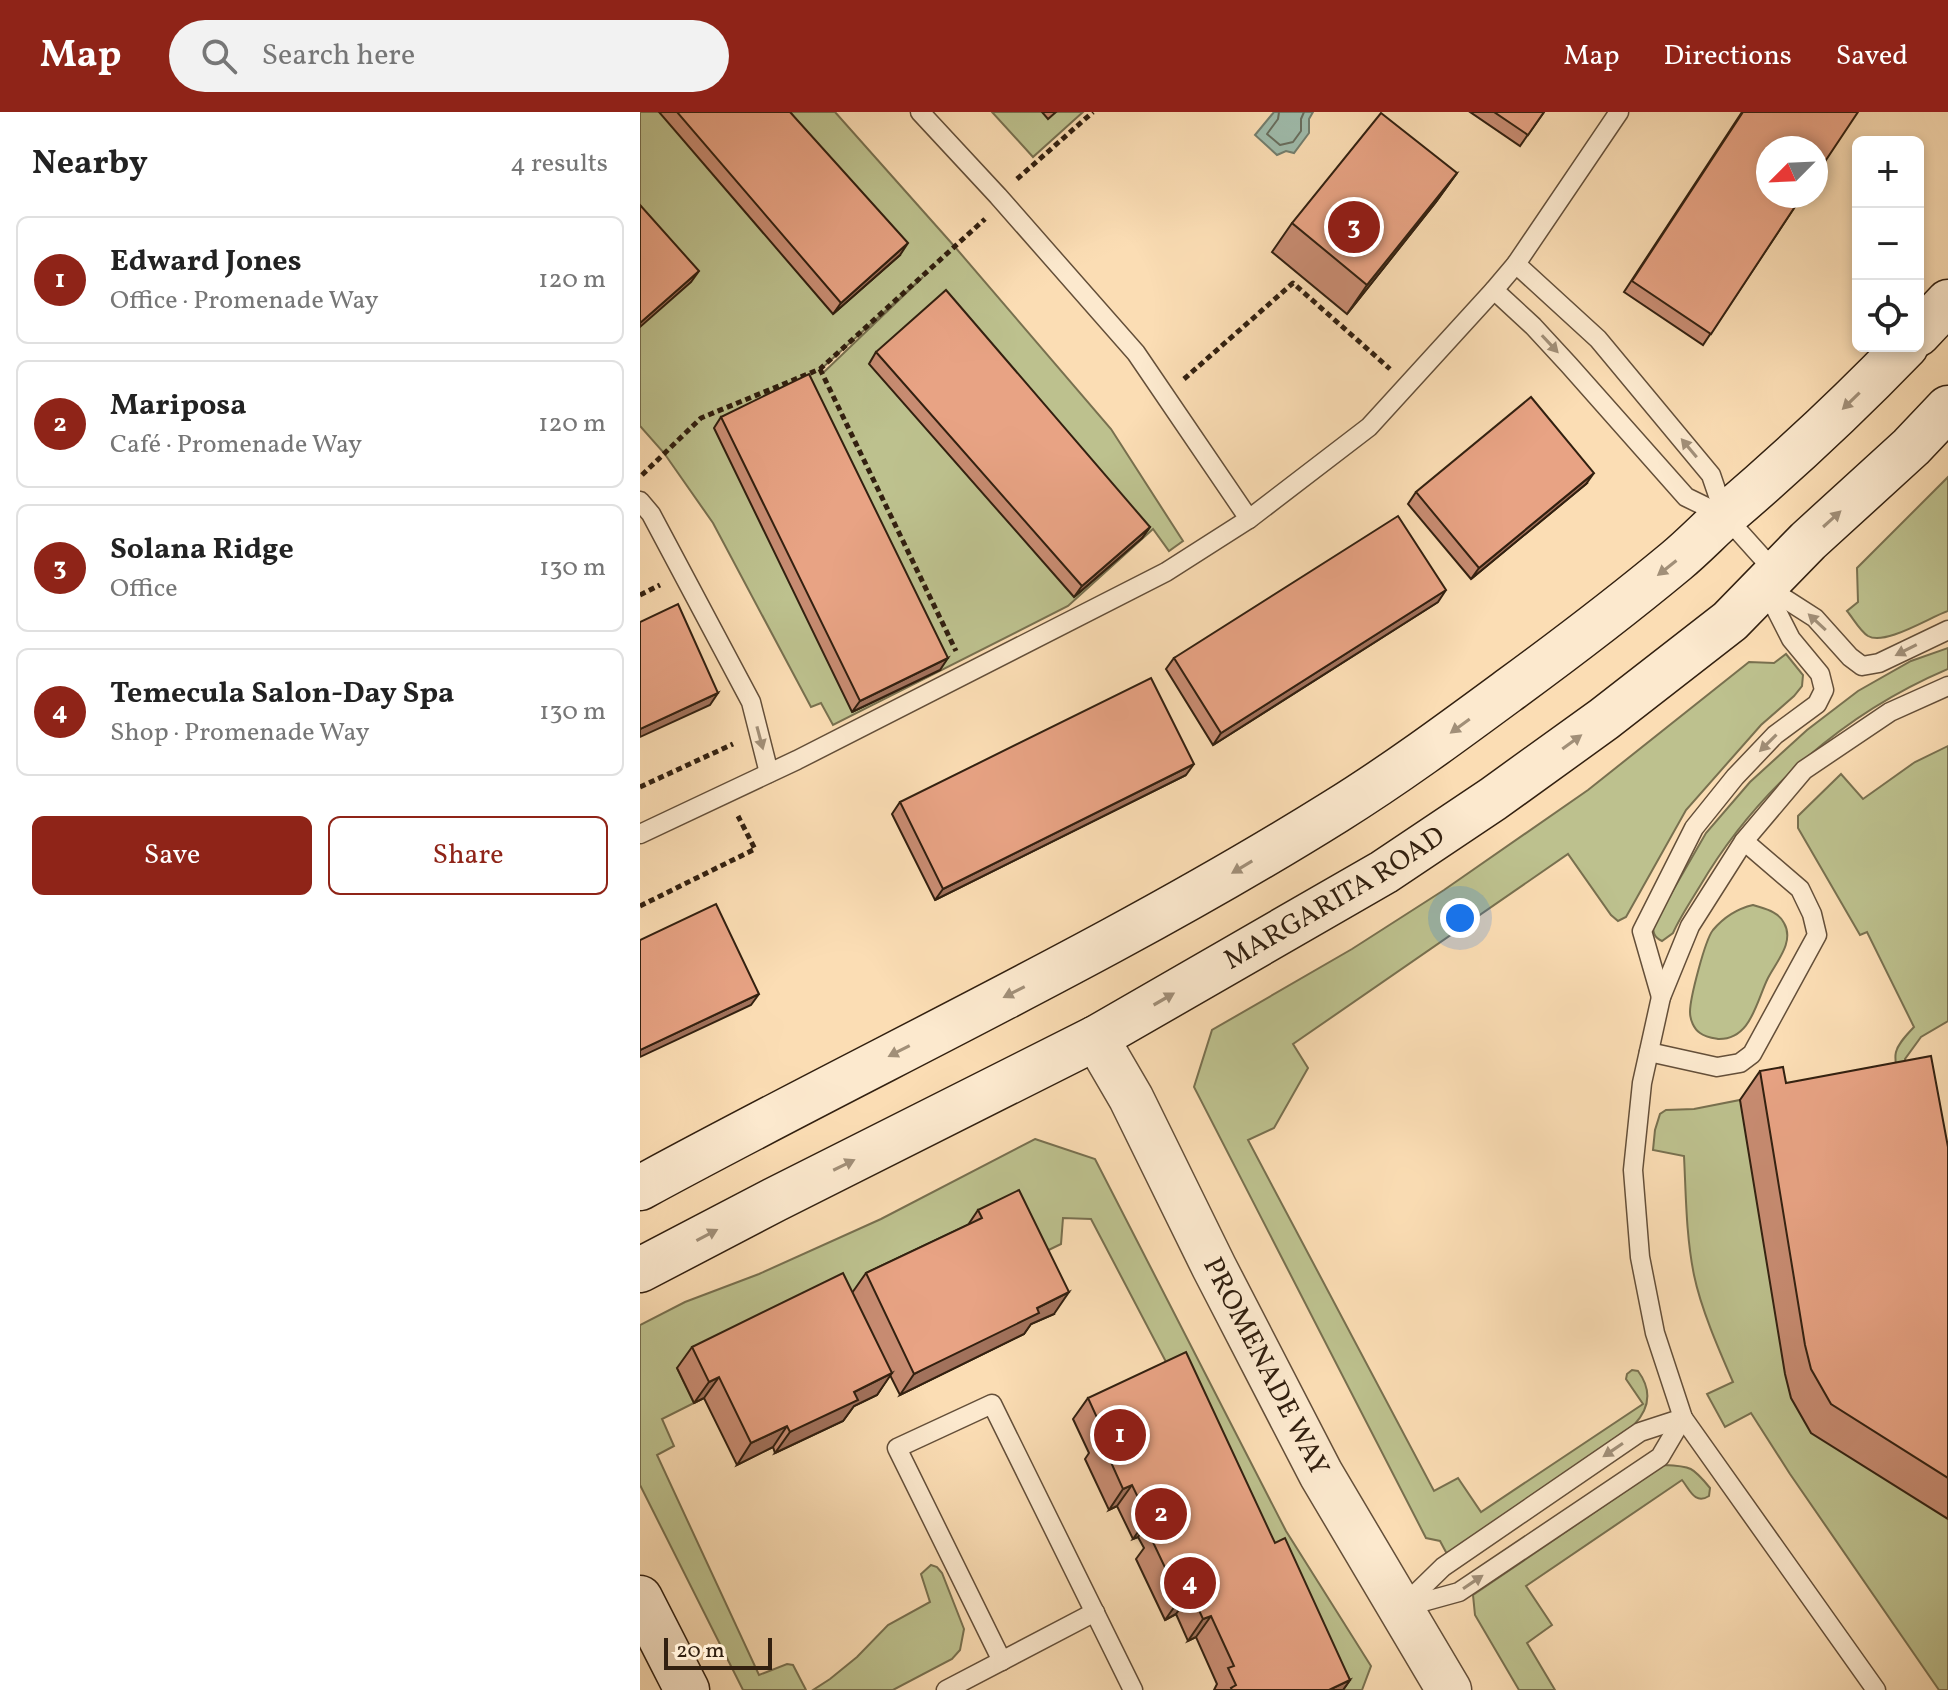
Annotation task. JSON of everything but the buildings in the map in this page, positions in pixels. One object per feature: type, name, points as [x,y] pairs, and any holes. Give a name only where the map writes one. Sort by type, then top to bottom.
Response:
[{"type":"main road","points":[[1924,328],[1948,302]]},
{"type":"main road","points":[[640,1188],[1061,967],[1338,810],[1459,727],[1679,559],[1768,480],[1900,352]]},
{"type":"main road","name":"MARGARITA ROAD","points":[[640,1270],[1096,1038],[1384,872],[1481,808],[1604,719],[1730,621],[1808,541],[1911,447],[1948,408]]},
{"type":"main road","name":"PROMENADE WAY","points":[[1096,1038],[1131,1098],[1321,1474],[1401,1608],[1442,1687]]},
{"type":"main road","points":[[640,1598],[687,1690]]},
{"type":"lane","points":[[920,112],[1136,353],[1249,519]]},
{"type":"lane","points":[[640,834],[769,773],[1166,572],[1249,519],[1369,427],[1494,290],[1516,264],[1619,112]]},
{"type":"lane","points":[[1516,264],[1598,339],[1711,475],[1725,516],[1770,580],[1815,618],[1850,657],[1862,666],[1879,663],[1948,630]]},
{"type":"lane","points":[[1494,290],[1560,355],[1686,497],[1725,516]]},
{"type":"lane","points":[[640,501],[651,514],[751,702],[769,773]]},
{"type":"lane","points":[[1661,997],[1642,931],[1694,828],[1735,777],[1775,735],[1817,704],[1824,690],[1820,674],[1791,639],[1770,580]]},
{"type":"lane","points":[[1876,1690],[1683,1418],[1655,1333],[1640,1257],[1633,1170],[1642,1083],[1661,997],[1690,926],[1744,841],[1804,770],[1890,712],[1948,686]]},
{"type":"lane","points":[[1649,1052],[1717,1067],[1740,1063],[1752,1054],[1817,935],[1812,914],[1800,889],[1744,841]]},
{"type":"lane","points":[[1002,1661],[897,1448],[992,1404],[1133,1690]]},
{"type":"lane","points":[[1401,1608],[1459,1592],[1660,1457],[1683,1418]]},
{"type":"lane","points":[[1401,1608],[1443,1567],[1640,1432],[1683,1418]]},
{"type":"lane","points":[[946,1690],[1095,1612]]},
{"type":"path","points":[[640,477],[701,418],[820,369],[1093,112]]},
{"type":"path","points":[[1166,396],[1293,283],[1407,384]]},
{"type":"path","points":[[820,369],[967,673]]},
{"type":"path","points":[[640,787],[759,732]]},
{"type":"path","points":[[640,906],[755,849],[726,794]]},
{"type":"green space","points":[[640,112],[835,112],[1111,429],[1183,541],[1169,551],[1153,529],[1068,606],[833,725],[821,703],[811,707],[713,523],[664,453],[640,426]],"holes":[[[923,277],[823,373],[821,369]]]},
{"type":"green space","points":[[992,112],[1083,112],[1033,157]]},
{"type":"green space","points":[[1948,477],[1948,611],[1896,634],[1876,638],[1868,636],[1847,611],[1858,602],[1857,568]]},
{"type":"green space","points":[[1948,648],[1948,669],[1910,687],[1839,731],[1776,786],[1723,851],[1673,933],[1662,941],[1657,938],[1653,925],[1706,833],[1750,782],[1807,730],[1858,691],[1911,661]]},
{"type":"green space","points":[[1786,654],[1803,675],[1802,686],[1761,725],[1686,810],[1626,917],[1618,921],[1611,915],[1568,854],[1293,1044],[1308,1068],[1274,1128],[1248,1140],[1434,1491],[1458,1478],[1481,1512],[1643,1404],[1626,1379],[1632,1370],[1638,1371],[1643,1378],[1647,1392],[1646,1405],[1634,1425],[1447,1554],[1440,1541],[1426,1538],[1194,1087],[1212,1030],[1352,949],[1444,890],[1588,790],[1749,662],[1774,663]]},
{"type":"green space","points":[[1948,746],[1948,1021],[1921,1037],[1905,1059],[1911,1085],[1902,1087],[1896,1060],[1897,1048],[1914,1027],[1867,932],[1860,935],[1798,828],[1798,816],[1841,774],[1863,799],[1915,762]]},
{"type":"green space","points":[[1753,905],[1771,911],[1781,919],[1787,930],[1786,945],[1745,1026],[1729,1038],[1706,1036],[1694,1027],[1690,1012],[1706,945],[1713,930],[1722,921],[1736,911]]},
{"type":"green space","points":[[1740,1100],[1948,1519],[1948,1690],[1939,1690],[1751,1413],[1725,1427],[1707,1394],[1733,1382],[1716,1343],[1694,1275],[1684,1156],[1653,1150],[1655,1130],[1660,1114],[1666,1110],[1694,1109]]},
{"type":"green space","points":[[1035,1139],[1095,1159],[1286,1531],[1371,1666],[1362,1690],[1331,1690],[1270,1560],[1091,1219],[1063,1218],[1061,1244],[1028,1260],[851,1294],[677,1368],[694,1403],[662,1419],[674,1446],[657,1455],[759,1675],[787,1664],[793,1665],[806,1690],[743,1690],[640,1485],[640,1325],[685,1302],[759,1274],[881,1219]]},
{"type":"green space","points":[[1664,1465],[1686,1467],[1695,1472],[1710,1488],[1709,1496],[1696,1498],[1682,1480],[1526,1586],[1552,1625],[1527,1643],[1555,1690],[1519,1690],[1475,1615],[1473,1595]]},
{"type":"green space","points":[[931,1565],[942,1573],[964,1629],[960,1650],[952,1659],[893,1690],[813,1690],[857,1657],[888,1625],[930,1602],[921,1574]]},
{"type":"water","points":[[1274,112],[1313,112],[1309,119],[1309,133],[1294,153],[1286,151],[1277,155],[1255,135]]},
{"type":"place","name":"Solana Ridge","points":[[1354,227]]},
{"type":"place","name":"Edward Jones","points":[[1120,1435]]},
{"type":"place","name":"Mariposa","points":[[1161,1514]]},
{"type":"place","name":"Temecula Salon-Day Spa","points":[[1190,1583]]}]
